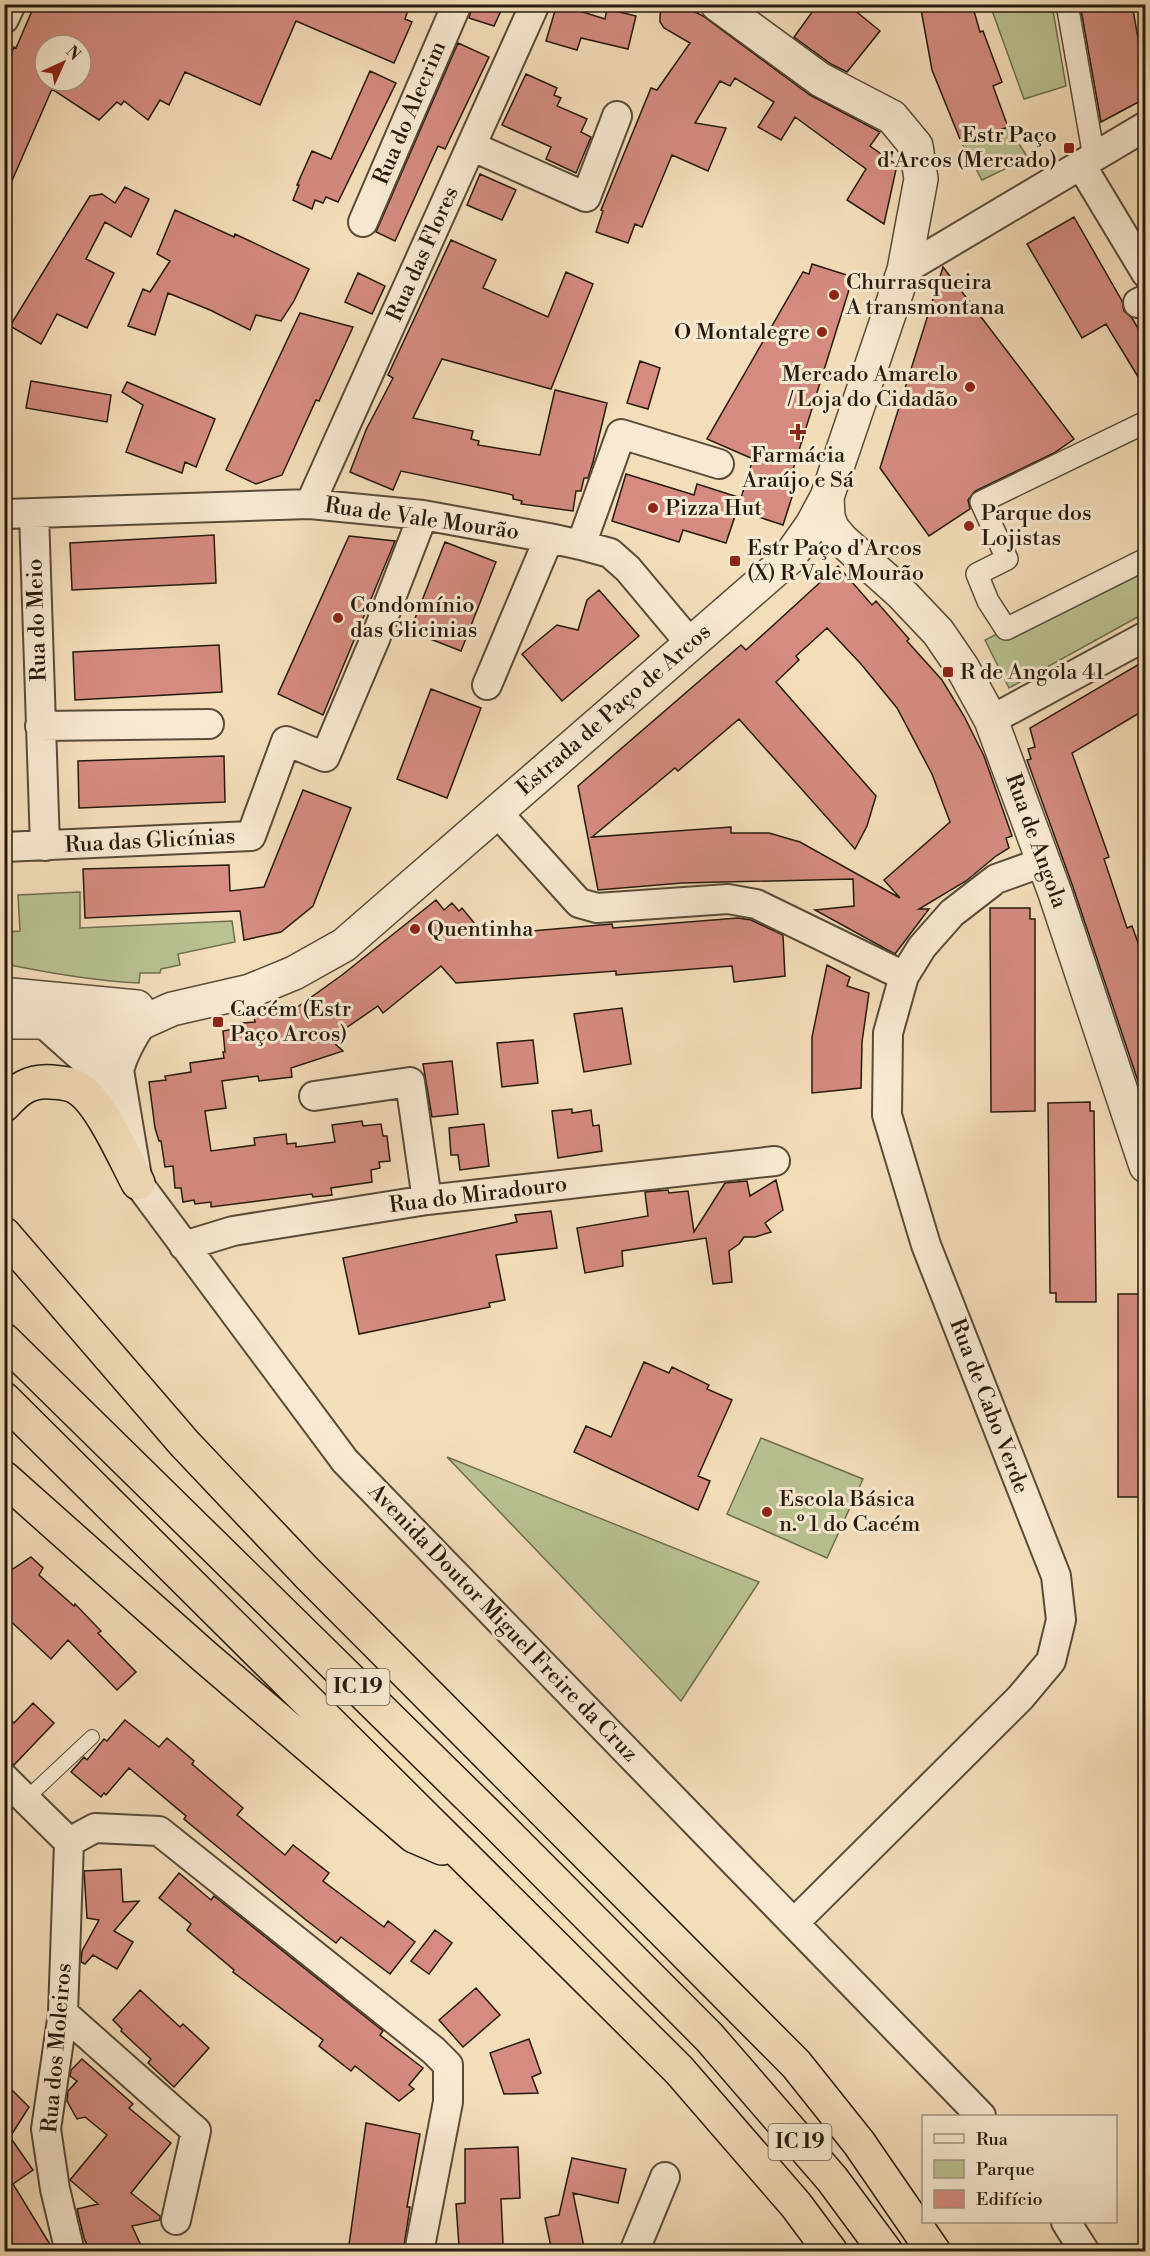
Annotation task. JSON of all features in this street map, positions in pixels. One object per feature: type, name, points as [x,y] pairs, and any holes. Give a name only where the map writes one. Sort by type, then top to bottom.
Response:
[{"type":"highway","points":[[4,1105],[17,1090],[41,1081],[66,1083],[79,1089],[92,1101],[115,1138],[138,1183]]},
{"type":"highway","points":[[4,1206],[14,1245],[184,1443],[308,1573],[796,2064],[859,2143],[934,2252]]},
{"type":"highway","name":"IC 19","points":[[4,1340],[501,1828],[709,2037],[832,2179],[886,2252]]},
{"type":"highway","name":"IC 19","points":[[4,1399],[679,2070],[796,2205],[831,2252]]},
{"type":"highway","points":[[4,1478],[204,1656],[414,1836],[468,1859]]},
{"type":"street","points":[[4,19],[11,4]]},
{"type":"street","name":"Rua do Alecrim","points":[[363,222],[457,4]]},
{"type":"street","name":"Rua das Flores","points":[[310,504],[535,4]]},
{"type":"street","points":[[1067,4],[1087,161],[1146,273]]},
{"type":"street","name":"Estrada de Paço de Arcos","points":[[158,1016],[250,991],[294,973],[344,945],[789,559],[812,525],[827,497],[904,270],[921,179],[916,146],[892,117],[821,80],[726,8]]},
{"type":"street","points":[[471,146],[586,197],[617,116]]},
{"type":"street","points":[[904,270],[1146,126]]},
{"type":"street","points":[[1146,422],[981,502],[1007,559],[977,574],[988,601],[1006,629],[1146,559]]},
{"type":"street","points":[[581,544],[621,434],[719,464]]},
{"type":"street","name":"Rua de Angola","points":[[827,497],[828,517],[832,528],[842,540],[902,593],[938,632],[962,666],[991,720],[1055,892],[1146,1166]]},
{"type":"street","name":"Rua de Vale Mourão","points":[[4,514],[310,504],[423,515],[581,544],[610,553],[628,569],[690,643]]},
{"type":"street","name":"Rua do Meio","points":[[34,513],[45,846]]},
{"type":"street","name":"Rua das Glicínias","points":[[4,847],[251,836],[286,741],[325,757],[375,639],[423,515]]},
{"type":"street","points":[[487,686],[549,538]]},
{"type":"street","points":[[789,559],[819,549],[835,548],[859,555]]},
{"type":"street","points":[[991,720],[1146,636]]},
{"type":"street","points":[[40,726],[209,724]]},
{"type":"street","points":[[497,812],[579,903],[597,908],[728,899],[756,904],[904,976]]},
{"type":"street","name":"Rua de Cabo Verde","points":[[794,1923],[1020,1698],[1051,1662],[1061,1620],[1056,1576],[926,1245],[887,1115],[888,1033],[904,976],[922,947],[952,913],[996,879],[1043,862]]},
{"type":"street","points":[[4,996],[51,1010],[89,1027],[158,1016]]},
{"type":"street","points":[[4,1022],[51,1010],[110,1006],[158,1016]]},
{"type":"street","points":[[51,1010],[98,1072],[111,1109],[115,1138]]},
{"type":"street","points":[[119,1070],[127,1047],[158,1016]]},
{"type":"street","name":"Avenida Doutor Miguel Freire da Cruz","points":[[89,1027],[119,1070],[138,1183],[345,1461],[980,2115]]},
{"type":"street","points":[[314,1096],[410,1082],[427,1200]]},
{"type":"street","name":"Rua do Miradouro","points":[[184,1246],[233,1231],[427,1200],[775,1161]]},
{"type":"street","points":[[4,1778],[69,1842],[95,1828],[159,1831],[433,2050],[448,2065],[448,2102],[419,2252]]},
{"type":"street","name":"Rua dos Moleiros","points":[[69,1842],[63,2013],[46,2129],[54,2189],[70,2252]]},
{"type":"street","points":[[63,2013],[196,2131],[176,2220]]},
{"type":"street","points":[[634,2252],[665,2177]]},
{"type":"street","points":[[1067,2223],[1085,2252]]},
{"type":"lane","points":[[26,1799],[92,1737]]},
{"type":"green space","points":[[990,5],[1052,5],[1066,86],[1024,99]]},
{"type":"green space","points":[[1008,127],[1028,158],[982,180],[962,144]]},
{"type":"green space","points":[[1145,559],[1145,613],[1009,688],[985,640]]},
{"type":"green space","points":[[80,892],[80,928],[232,921],[235,942],[178,954],[180,965],[161,969],[160,973],[140,973],[139,983],[72,976],[5,964],[5,932],[20,931],[18,895]]},
{"type":"green space","points":[[761,1438],[863,1479],[827,1558],[727,1514]]},
{"type":"green space","points":[[447,1457],[759,1582],[681,1701]]},
{"type":"building","points":[[35,4],[410,4],[405,19],[412,22],[394,63],[296,21],[260,105],[185,72],[169,105],[160,100],[148,120],[124,101],[121,105],[117,102],[99,120],[58,93],[93,93],[93,33],[33,33],[33,93],[50,93],[4,199],[4,70],[14,47],[16,48]]},
{"type":"building","points":[[473,4],[504,4],[494,26],[469,18]]},
{"type":"building","points":[[557,4],[605,19],[607,9],[636,16],[628,49],[581,38],[577,50],[546,41]]},
{"type":"building","points":[[663,4],[679,4],[703,16],[810,95],[880,132],[870,146],[897,165],[884,224],[847,200],[866,169],[795,117],[781,140],[758,127],[774,102],[735,78],[730,86],[720,81],[695,123],[726,128],[708,171],[672,155],[642,227],[635,224],[628,243],[596,232],[603,211],[601,210],[651,88],[657,90],[690,43],[664,28],[660,22]]},
{"type":"building","points":[[818,4],[847,4],[880,31],[847,72],[831,64],[794,37]]},
{"type":"building","points":[[920,4],[972,4],[980,32],[983,31],[1002,82],[993,86],[1008,127],[962,144],[932,70]]},
{"type":"building","points":[[1080,4],[1132,4],[1146,84],[1146,98],[1101,122]]},
{"type":"building","points":[[458,43],[489,57],[445,149],[438,146],[395,241],[376,232]]},
{"type":"building","points":[[370,71],[396,83],[338,202],[326,197],[323,203],[315,200],[312,209],[293,200],[312,151],[331,159]]},
{"type":"building","points":[[526,74],[557,88],[554,95],[561,98],[557,106],[587,119],[581,132],[591,137],[576,173],[546,159],[551,147],[502,125]]},
{"type":"building","points":[[480,174],[516,190],[502,220],[467,205]]},
{"type":"building","points":[[125,187],[149,199],[131,237],[105,222],[86,259],[114,273],[87,328],[57,314],[41,344],[10,326],[90,196],[102,194],[115,203]]},
{"type":"building","points":[[175,210],[234,237],[235,234],[309,269],[294,301],[281,321],[256,315],[250,330],[168,293],[155,335],[128,326],[143,289],[150,292],[170,261],[157,254]]},
{"type":"building","points":[[1074,217],[1122,301],[1124,311],[1132,318],[1146,342],[1146,390],[1106,324],[1082,338],[1027,244]]},
{"type":"building","points":[[451,240],[496,260],[483,288],[548,317],[566,272],[593,284],[551,389],[442,359],[413,418],[473,431],[471,439],[479,441],[478,445],[540,455],[555,390],[607,403],[588,478],[584,478],[581,491],[576,491],[573,511],[521,504],[522,501],[513,499],[513,495],[401,471],[393,490],[350,472],[366,430],[393,378],[388,375]]},
{"type":"building","points":[[812,264],[853,277],[791,476],[798,478],[783,525],[737,510],[726,543],[683,530],[679,542],[612,521],[626,474],[694,495],[697,484],[741,498],[753,459],[707,439],[803,272],[809,274]]},
{"type":"building","name":"Mercado Amarelo / Loja do Cidadão","points":[[943,267],[1074,439],[1054,453],[975,491],[968,500],[970,509],[929,536],[880,468]]},
{"type":"building","points":[[358,273],[385,286],[372,314],[345,302]]},
{"type":"building","points":[[300,313],[353,327],[282,475],[256,484],[226,470]]},
{"type":"building","points":[[640,361],[660,368],[648,409],[627,403]]},
{"type":"building","points":[[31,381],[111,395],[107,422],[26,408]]},
{"type":"building","points":[[127,382],[215,419],[196,467],[185,462],[182,473],[126,452],[143,405],[122,392]]},
{"type":"building","points":[[214,535],[216,583],[72,590],[70,543]]},
{"type":"building","name":"Condomínio das Glicinias","points":[[349,536],[395,541],[323,715],[278,694]]},
{"type":"building","points":[[445,542],[496,562],[461,651],[410,631]]},
{"type":"building","points":[[838,566],[872,605],[876,601],[909,639],[907,641],[942,680],[964,716],[984,756],[1012,836],[1006,838],[1009,848],[966,881],[919,909],[929,909],[895,954],[815,910],[854,906],[853,879],[682,883],[598,890],[578,786],[741,645],[746,650]],"holes":[[[827,628],[861,664],[897,708],[932,774],[950,822],[884,880],[900,898],[800,842],[769,833],[731,833],[731,827],[592,837],[675,768],[678,771],[739,719],[855,849],[867,826],[876,796],[776,682],[799,660],[796,656]]]},
{"type":"building","points":[[599,590],[639,636],[562,701],[522,654],[557,625],[578,630],[587,600]]},
{"type":"building","points":[[219,645],[222,692],[75,700],[73,652]]},
{"type":"building","points":[[1146,660],[1146,709],[1072,753],[1109,857],[1104,859],[1127,928],[1132,926],[1146,965],[1146,1105],[1073,887],[1027,760],[1031,759],[1028,749],[1035,747],[1030,728]]},
{"type":"building","points":[[431,689],[481,708],[447,798],[397,779]]},
{"type":"building","points":[[224,756],[225,802],[79,808],[78,761]]},
{"type":"building","points":[[303,790],[351,808],[313,906],[281,932],[244,940],[240,911],[85,918],[83,869],[229,865],[230,891],[264,887]]},
{"type":"building","points":[[436,900],[444,910],[452,903],[459,911],[462,908],[484,935],[612,924],[613,928],[738,918],[751,920],[783,935],[785,976],[734,982],[732,966],[616,975],[616,971],[456,983],[441,966],[383,1013],[378,1006],[330,1039],[343,1051],[291,1068],[292,1077],[259,1081],[258,1076],[222,1081],[226,1108],[205,1111],[211,1151],[255,1145],[254,1138],[286,1134],[287,1144],[296,1143],[296,1147],[335,1142],[332,1125],[362,1121],[363,1126],[381,1124],[383,1136],[387,1136],[390,1161],[379,1162],[380,1168],[371,1170],[372,1182],[331,1188],[332,1195],[313,1197],[312,1194],[211,1207],[211,1202],[195,1204],[194,1200],[183,1202],[181,1188],[175,1188],[173,1166],[165,1167],[161,1141],[159,1141],[155,1128],[149,1082],[166,1080],[165,1076],[191,1072],[190,1063],[224,1058],[223,1031],[244,1027],[243,1023],[255,1022],[254,1017],[289,1013],[342,975]]},
{"type":"building","points":[[990,908],[1030,908],[1030,919],[1035,919],[1035,1111],[991,1112]]},
{"type":"building","points":[[827,965],[850,977],[847,986],[869,993],[862,1042],[861,1088],[812,1093],[812,1037]]},
{"type":"building","points":[[622,1008],[631,1064],[584,1072],[574,1014]]},
{"type":"building","points":[[533,1040],[538,1083],[502,1087],[497,1043]]},
{"type":"building","points":[[452,1061],[458,1114],[432,1117],[423,1064]]},
{"type":"building","points":[[1090,1102],[1090,1111],[1094,1111],[1096,1302],[1056,1302],[1056,1293],[1050,1293],[1048,1103]]},
{"type":"building","points":[[572,1109],[572,1113],[591,1110],[593,1126],[599,1125],[602,1151],[558,1158],[552,1111]]},
{"type":"building","points":[[484,1124],[489,1166],[460,1170],[458,1155],[451,1155],[449,1128]]},
{"type":"building","points":[[776,1180],[783,1210],[765,1223],[771,1232],[755,1237],[744,1237],[729,1251],[732,1282],[713,1284],[706,1238],[622,1251],[623,1266],[585,1273],[577,1228],[648,1216],[645,1192],[688,1191],[694,1232],[725,1183],[747,1181],[750,1196]]},
{"type":"building","points":[[551,1211],[557,1248],[496,1255],[505,1300],[489,1303],[490,1307],[359,1334],[343,1258],[517,1222],[515,1215]]},
{"type":"building","points":[[1118,1294],[1146,1294],[1146,1497],[1118,1497]]},
{"type":"building","points":[[644,1362],[669,1373],[672,1367],[709,1385],[707,1389],[732,1400],[698,1476],[710,1481],[698,1510],[574,1452],[586,1426],[611,1437]]},
{"type":"building","points":[[31,1557],[43,1568],[39,1575],[74,1606],[75,1604],[101,1631],[98,1633],[136,1672],[117,1690],[68,1640],[51,1659],[4,1615],[4,1575]]},
{"type":"building","points":[[33,1703],[54,1723],[14,1765],[4,1756],[4,1714],[14,1723]]},
{"type":"building","points":[[125,1720],[159,1747],[167,1738],[194,1761],[192,1764],[243,1808],[237,1815],[285,1855],[293,1845],[329,1873],[323,1881],[384,1927],[388,1921],[415,1942],[390,1974],[341,1937],[336,1943],[306,1920],[184,1819],[186,1816],[129,1768],[106,1795],[104,1793],[101,1797],[71,1772],[84,1757],[87,1760],[104,1739],[107,1741]]},
{"type":"building","points":[[121,1869],[123,1902],[139,1901],[114,1931],[133,1942],[117,1969],[93,1955],[85,1964],[81,1962],[82,1951],[99,1920],[87,1918],[84,1871]]},
{"type":"building","points":[[179,1873],[211,1900],[214,1896],[383,2031],[380,2035],[423,2068],[409,2085],[414,2089],[399,2101],[355,2066],[351,2071],[319,2046],[323,2040],[233,1972],[234,1970],[187,1930],[191,1924],[159,1898]]},
{"type":"building","points":[[435,1930],[452,1943],[429,1974],[411,1961]]},
{"type":"building","points":[[476,1988],[500,2015],[463,2047],[439,2020]]},
{"type":"building","points":[[140,1990],[180,2027],[183,2024],[209,2048],[174,2087],[148,2063],[151,2059],[121,2031],[122,2029],[113,2020]]},
{"type":"building","points":[[529,2039],[541,2073],[532,2077],[538,2093],[504,2094],[490,2053]]},
{"type":"building","points":[[82,2059],[133,2104],[129,2108],[171,2143],[131,2193],[160,2216],[160,2220],[132,2226],[144,2252],[90,2252],[84,2238],[77,2209],[98,2204],[70,2180],[107,2135],[85,2117],[77,2119],[67,2101],[68,2091],[77,2081],[70,2076],[71,2070]]},
{"type":"building","points":[[4,2082],[29,2107],[10,2137],[33,2170],[13,2184],[51,2246],[41,2248],[42,2252],[4,2252]]},
{"type":"building","points":[[366,2123],[420,2134],[407,2207],[410,2207],[403,2252],[348,2252]]},
{"type":"building","points":[[518,2147],[520,2198],[501,2199],[503,2244],[459,2246],[456,2204],[465,2203],[465,2149]]},
{"type":"building","points":[[572,2158],[626,2169],[618,2203],[573,2193],[585,2252],[552,2252],[545,2218],[559,2215]]},
{"type":"place","name":"Estr Paço d'Arcos (Mercado)","points":[[1069,148]]},
{"type":"place","name":"Churrasqueira A transmontana","points":[[834,295]]},
{"type":"place","name":"O Montalegre","points":[[822,332]]},
{"type":"place","name":"Mercado Amarelo / Loja do Cidadão","points":[[970,387]]},
{"type":"place","name":"Farmácia Araújo e Sá","points":[[798,432]]},
{"type":"place","name":"Pizza Hut","points":[[653,508]]},
{"type":"place","name":"Parque dos Lojistas","points":[[969,526]]},
{"type":"place","name":"Estr Paço d'Arcos (X) R Vale Mourão","points":[[735,561]]},
{"type":"place","name":"Condomínio das Glicinias","points":[[338,618]]},
{"type":"place","name":"R de Angola 41","points":[[948,672]]},
{"type":"place","name":"Quentinha","points":[[415,929]]},
{"type":"place","name":"Cacém (Estr Paço Arcos)","points":[[218,1022]]},
{"type":"place","name":"Escola Básica n.º 1 do Cacém","points":[[767,1512]]}]
